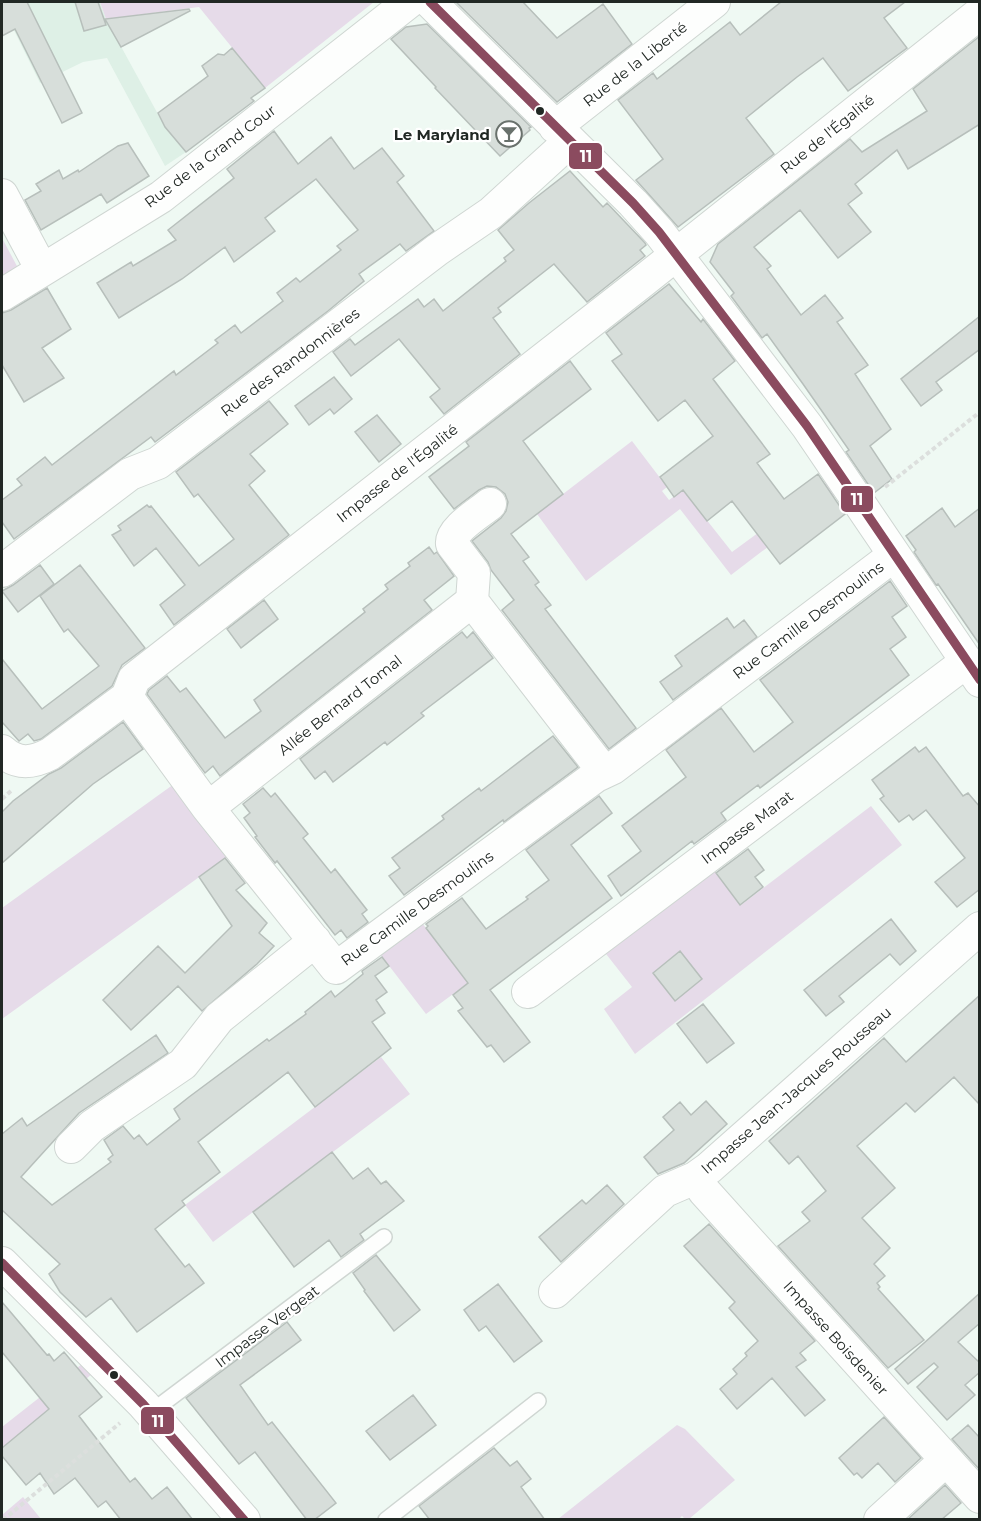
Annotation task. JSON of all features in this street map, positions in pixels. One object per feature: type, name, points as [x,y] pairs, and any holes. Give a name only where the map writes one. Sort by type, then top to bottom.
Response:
[{"type":"street","name":"Rue de la Grand Cour","points":[[2,295],[161,196],[409,2]]},
{"type":"street","points":[[430,2],[640,210],[765,368],[973,671]]},
{"type":"street","name":"Rue de la Liberté","points":[[563,134],[714,2]]},
{"type":"street","name":"Rue de l'Égalité","points":[[676,255],[980,13]]},
{"type":"street","name":"Rue des Randonnières","points":[[2,572],[130,474],[158,463],[437,249],[491,213],[563,134]]},
{"type":"street","points":[[2,195],[42,270]]},
{"type":"street","name":"Impasse de l'Égalité","points":[[127,697],[134,679],[676,255]]},
{"type":"street","points":[[490,504],[454,533],[451,540],[474,573],[472,601],[604,772]]},
{"type":"street","name":"Rue Camille Desmoulins","points":[[127,697],[208,808],[336,968],[596,776],[623,760],[893,556]]},
{"type":"street","name":"Allée Bernard Tomal","points":[[208,808],[472,601]]},
{"type":"street","name":"Impasse Marat","points":[[528,992],[973,671]]},
{"type":"street","points":[[2,751],[15,760],[26,762],[38,760],[50,754],[127,697]]},
{"type":"street","name":"Impasse Jean-Jacques Rousseau","points":[[555,1292],[665,1191],[695,1178],[980,928]]},
{"type":"street","points":[[70,1146],[92,1126],[183,1064],[219,1018],[315,941]]},
{"type":"street","name":"Impasse Boisdenier","points":[[695,1178],[704,1191],[980,1497]]},
{"type":"street","points":[[2,1263],[146,1409],[244,1520]]},
{"type":"street","points":[[880,1520],[946,1460]]},
{"type":"lane","name":"Impasse Vergeat","points":[[146,1409],[384,1237]]},
{"type":"lane","points":[[386,1520],[538,1401]]},
{"type":"path","points":[[861,506],[980,412]]},
{"type":"path","points":[[3,1520],[146,1409]]},
{"type":"shaded area","points":[[2,2],[100,2],[106,19],[165,127],[186,152],[165,166],[107,58],[83,62],[40,83]]},
{"type":"shaded area","points":[[100,2],[374,2],[265,88],[199,7],[106,19]]},
{"type":"shaded area","points":[[2,238],[18,268],[2,278]]},
{"type":"shaded area","points":[[632,441],[667,487],[662,491],[669,500],[683,490],[732,552],[827,482],[836,495],[731,575],[680,509],[586,581],[537,514]]},
{"type":"shaded area","points":[[174,784],[227,857],[2,1019],[2,908]]},
{"type":"shaded area","points":[[871,806],[902,845],[635,1054],[604,1009],[632,987],[599,945],[708,863],[741,905]]},
{"type":"shaded area","points":[[419,919],[468,983],[426,1014],[377,950]]},
{"type":"shaded area","points":[[381,1057],[410,1094],[213,1242],[185,1205]]},
{"type":"shaded area","points":[[82,1364],[92,1374],[2,1448],[2,1427]]},
{"type":"shaded area","points":[[677,1425],[685,1429],[735,1480],[689,1519],[682,1516],[678,1520],[558,1519]]},
{"type":"shaded area","points":[[23,1497],[41,1519],[2,1519],[2,1515]]},
{"type":"building","points":[[2,2],[27,2],[82,113],[62,123],[15,29],[2,36]]},
{"type":"building","points":[[75,2],[98,2],[106,25],[84,31]]},
{"type":"building","points":[[456,2],[523,2],[557,38],[603,4],[632,44],[557,102]]},
{"type":"building","points":[[781,2],[905,2],[884,18],[907,48],[848,91],[823,58],[797,77],[746,118],[774,154],[678,227],[636,180],[663,159],[618,100],[653,73],[657,79],[730,22],[740,35]]},
{"type":"building","points":[[189,9],[190,11],[121,47],[105,19]]},
{"type":"building","points":[[427,24],[531,127],[500,156],[391,39],[406,27]]},
{"type":"building","points":[[980,36],[980,124],[908,169],[897,150],[855,184],[862,193],[848,204],[871,232],[838,258],[800,210],[754,247],[771,266],[767,269],[801,315],[825,295],[843,318],[837,322],[868,365],[855,374],[891,429],[870,446],[892,479],[874,493],[846,452],[849,450],[803,384],[767,334],[762,338],[731,296],[734,293],[710,262],[718,244],[850,139],[862,152],[927,111],[913,89]]},
{"type":"building","points":[[232,48],[265,88],[251,98],[254,101],[186,152],[165,127],[158,113],[208,76],[202,66],[218,54],[224,55]]},
{"type":"building","points":[[274,131],[298,164],[331,137],[354,169],[382,148],[404,176],[397,182],[434,231],[406,251],[400,244],[359,274],[364,281],[328,311],[155,442],[151,437],[14,539],[2,522],[2,500],[22,485],[17,479],[45,457],[52,465],[174,371],[176,375],[218,343],[215,340],[235,325],[241,333],[283,301],[277,293],[296,278],[300,282],[341,250],[337,246],[358,230],[316,179],[265,218],[275,231],[234,262],[225,247],[182,279],[119,318],[97,283],[131,262],[133,266],[176,240],[168,230],[234,178],[227,169]]},
{"type":"building","points":[[128,143],[149,176],[107,203],[101,194],[41,230],[25,200],[41,191],[36,184],[59,170],[63,179],[78,170],[79,172],[118,146]]},
{"type":"building","points":[[570,171],[603,207],[607,203],[645,243],[646,245],[640,250],[645,256],[587,302],[554,264],[498,308],[501,312],[493,318],[520,354],[444,414],[430,397],[440,389],[399,339],[351,376],[333,352],[350,339],[355,345],[418,299],[424,307],[434,299],[443,311],[506,261],[504,258],[514,250],[498,230]]},
{"type":"building","points":[[669,284],[701,322],[703,319],[735,361],[713,379],[770,454],[757,463],[784,499],[818,474],[845,514],[780,564],[732,501],[707,521],[683,490],[674,497],[660,477],[713,436],[685,400],[658,421],[612,361],[622,354],[606,333]]},
{"type":"building","points":[[47,288],[71,329],[42,348],[64,378],[24,402],[2,365],[2,313]]},
{"type":"building","points":[[980,316],[980,349],[936,382],[942,390],[921,406],[901,379]]},
{"type":"building","points":[[570,361],[591,389],[523,441],[563,494],[511,534],[529,557],[523,561],[539,582],[535,585],[551,605],[545,609],[636,728],[609,749],[502,610],[514,600],[472,541],[501,518],[506,511],[508,502],[505,494],[496,487],[487,486],[454,509],[429,477],[469,446],[466,442]]},
{"type":"building","points":[[334,377],[352,399],[334,414],[330,409],[309,425],[295,406]]},
{"type":"building","points":[[269,401],[288,424],[250,454],[265,471],[249,485],[289,535],[174,625],[160,605],[185,585],[156,548],[134,566],[112,535],[121,530],[118,526],[147,505],[151,506],[199,566],[234,539],[198,494],[194,497],[176,472]]},
{"type":"building","points":[[377,415],[401,444],[379,462],[355,432]]},
{"type":"building","points":[[942,508],[955,527],[980,508],[980,645],[938,584],[936,585],[906,536]]},
{"type":"building","points":[[429,547],[434,554],[437,552],[454,576],[424,600],[432,610],[220,776],[213,766],[205,773],[147,694],[149,690],[167,676],[180,692],[186,688],[225,738],[261,711],[254,700],[365,612],[363,609],[388,589],[385,585],[410,566],[408,563]]},
{"type":"building","points":[[40,565],[54,584],[18,612],[2,591]]},
{"type":"building","points":[[80,565],[145,648],[122,665],[112,686],[41,739],[34,741],[28,734],[19,741],[2,722],[2,659],[42,709],[99,666],[68,629],[64,632],[40,596]]},
{"type":"building","points":[[890,581],[907,606],[892,617],[906,637],[890,649],[909,675],[760,788],[758,785],[721,813],[726,820],[694,844],[692,841],[621,896],[608,876],[641,851],[622,826],[686,777],[666,750],[721,708],[754,752],[793,722],[760,680]]},
{"type":"building","points":[[264,600],[278,619],[241,648],[227,629]]},
{"type":"building","points":[[727,618],[734,628],[744,620],[757,637],[673,700],[660,682],[682,666],[675,656]]},
{"type":"building","points":[[462,632],[467,638],[473,632],[493,658],[421,713],[424,716],[387,745],[385,742],[333,782],[325,771],[315,779],[300,759]]},
{"type":"building","points":[[123,722],[143,749],[93,784],[2,863],[2,812],[49,774],[61,768]]},
{"type":"building","points":[[553,736],[578,767],[404,895],[389,876],[400,868],[392,858],[444,819],[442,816],[459,803],[479,788],[481,791]]},
{"type":"building","points":[[915,747],[919,752],[926,747],[963,796],[968,793],[980,807],[980,889],[957,907],[935,882],[965,858],[926,810],[913,820],[909,815],[899,822],[880,799],[884,796],[872,780]]},
{"type":"building","points":[[263,788],[271,797],[275,793],[308,834],[303,838],[331,873],[335,869],[367,910],[362,914],[368,922],[347,938],[341,930],[335,935],[277,861],[275,863],[244,818],[250,813],[243,804]]},
{"type":"building","points":[[599,796],[612,813],[571,845],[612,898],[490,990],[530,1042],[504,1062],[491,1045],[487,1047],[458,1011],[463,1008],[453,995],[468,983],[426,928],[428,926],[426,924],[462,898],[486,929],[528,899],[526,897],[549,880],[526,850]]},
{"type":"building","points":[[748,849],[764,870],[755,877],[763,887],[740,905],[716,873]]},
{"type":"building","points":[[225,858],[245,883],[236,890],[267,923],[259,933],[274,946],[257,964],[202,1011],[178,986],[131,1030],[103,1000],[158,946],[185,973],[232,926],[199,877]]},
{"type":"building","points":[[891,919],[916,951],[900,965],[890,954],[839,996],[844,1002],[826,1016],[804,990]]},
{"type":"building","points":[[680,951],[702,979],[675,1001],[653,973]]},
{"type":"building","points":[[382,957],[389,966],[375,976],[387,992],[376,1000],[385,1013],[372,1022],[391,1048],[315,1107],[288,1072],[198,1142],[220,1172],[182,1201],[185,1205],[155,1229],[185,1267],[189,1264],[204,1283],[137,1332],[111,1298],[86,1317],[60,1292],[49,1274],[60,1264],[2,1210],[2,1134],[22,1118],[27,1126],[156,1035],[168,1053],[79,1113],[21,1177],[52,1205],[111,1162],[108,1159],[113,1155],[104,1140],[123,1126],[134,1139],[139,1135],[147,1145],[180,1119],[174,1109],[189,1097],[267,1039],[269,1041],[306,1014],[305,1012],[331,991],[335,997],[363,974],[362,971]]},
{"type":"building","points":[[980,995],[980,1105],[954,1077],[915,1112],[906,1103],[857,1146],[895,1188],[862,1218],[890,1248],[874,1264],[885,1276],[877,1283],[880,1287],[878,1289],[924,1340],[888,1368],[778,1246],[810,1221],[802,1212],[826,1191],[798,1156],[789,1164],[769,1141],[884,1038],[906,1062]]},
{"type":"building","points":[[703,1004],[734,1043],[707,1063],[677,1024]]},
{"type":"building","points":[[706,1101],[727,1124],[684,1163],[658,1174],[644,1157],[674,1130],[663,1117],[680,1102],[691,1115]]},
{"type":"building","points":[[332,1152],[353,1179],[368,1168],[381,1184],[386,1181],[404,1201],[360,1234],[364,1240],[341,1257],[329,1240],[294,1267],[253,1212]]},
{"type":"building","points":[[607,1185],[624,1204],[561,1262],[539,1237],[582,1200],[586,1204]]},
{"type":"building","points":[[709,1224],[815,1341],[800,1353],[806,1360],[796,1367],[825,1400],[805,1416],[772,1378],[737,1409],[720,1389],[737,1374],[733,1369],[758,1341],[729,1308],[735,1302],[684,1246]]},
{"type":"building","points":[[376,1255],[420,1310],[394,1331],[353,1273]]},
{"type":"building","points":[[498,1284],[542,1341],[514,1362],[486,1326],[479,1331],[464,1310]]},
{"type":"building","points":[[980,1293],[980,1323],[958,1342],[980,1363],[980,1372],[965,1385],[975,1395],[947,1420],[917,1387],[938,1367],[934,1363],[908,1384],[895,1369]]},
{"type":"building","points":[[2,1302],[47,1355],[49,1354],[54,1361],[64,1352],[102,1397],[79,1416],[130,1482],[135,1478],[152,1499],[167,1487],[193,1520],[121,1520],[106,1501],[98,1507],[75,1478],[54,1494],[40,1473],[26,1485],[2,1456],[2,1448],[49,1409],[2,1352]]},
{"type":"building","points":[[287,1322],[301,1340],[240,1385],[268,1425],[272,1422],[336,1503],[314,1520],[307,1520],[255,1452],[239,1464],[186,1398]]},
{"type":"building","points":[[413,1395],[436,1425],[390,1460],[366,1431]]},
{"type":"building","points":[[884,1417],[921,1458],[895,1482],[878,1463],[862,1478],[857,1473],[854,1475],[839,1458]]},
{"type":"building","points":[[968,1425],[980,1438],[980,1470],[952,1439]]},
{"type":"building","points":[[494,1448],[510,1466],[517,1461],[531,1479],[521,1487],[545,1520],[430,1520],[419,1506]]},
{"type":"building","points":[[945,1485],[961,1503],[941,1520],[907,1520]]},
{"type":"transit line","name":"11","points":[[430,2],[633,203],[659,232],[807,426],[980,680]]},
{"type":"transit line","name":"11","points":[[2,1263],[143,1404],[244,1520]]},
{"type":"place","name":"Le Maryland","points":[[509,134]]}]
